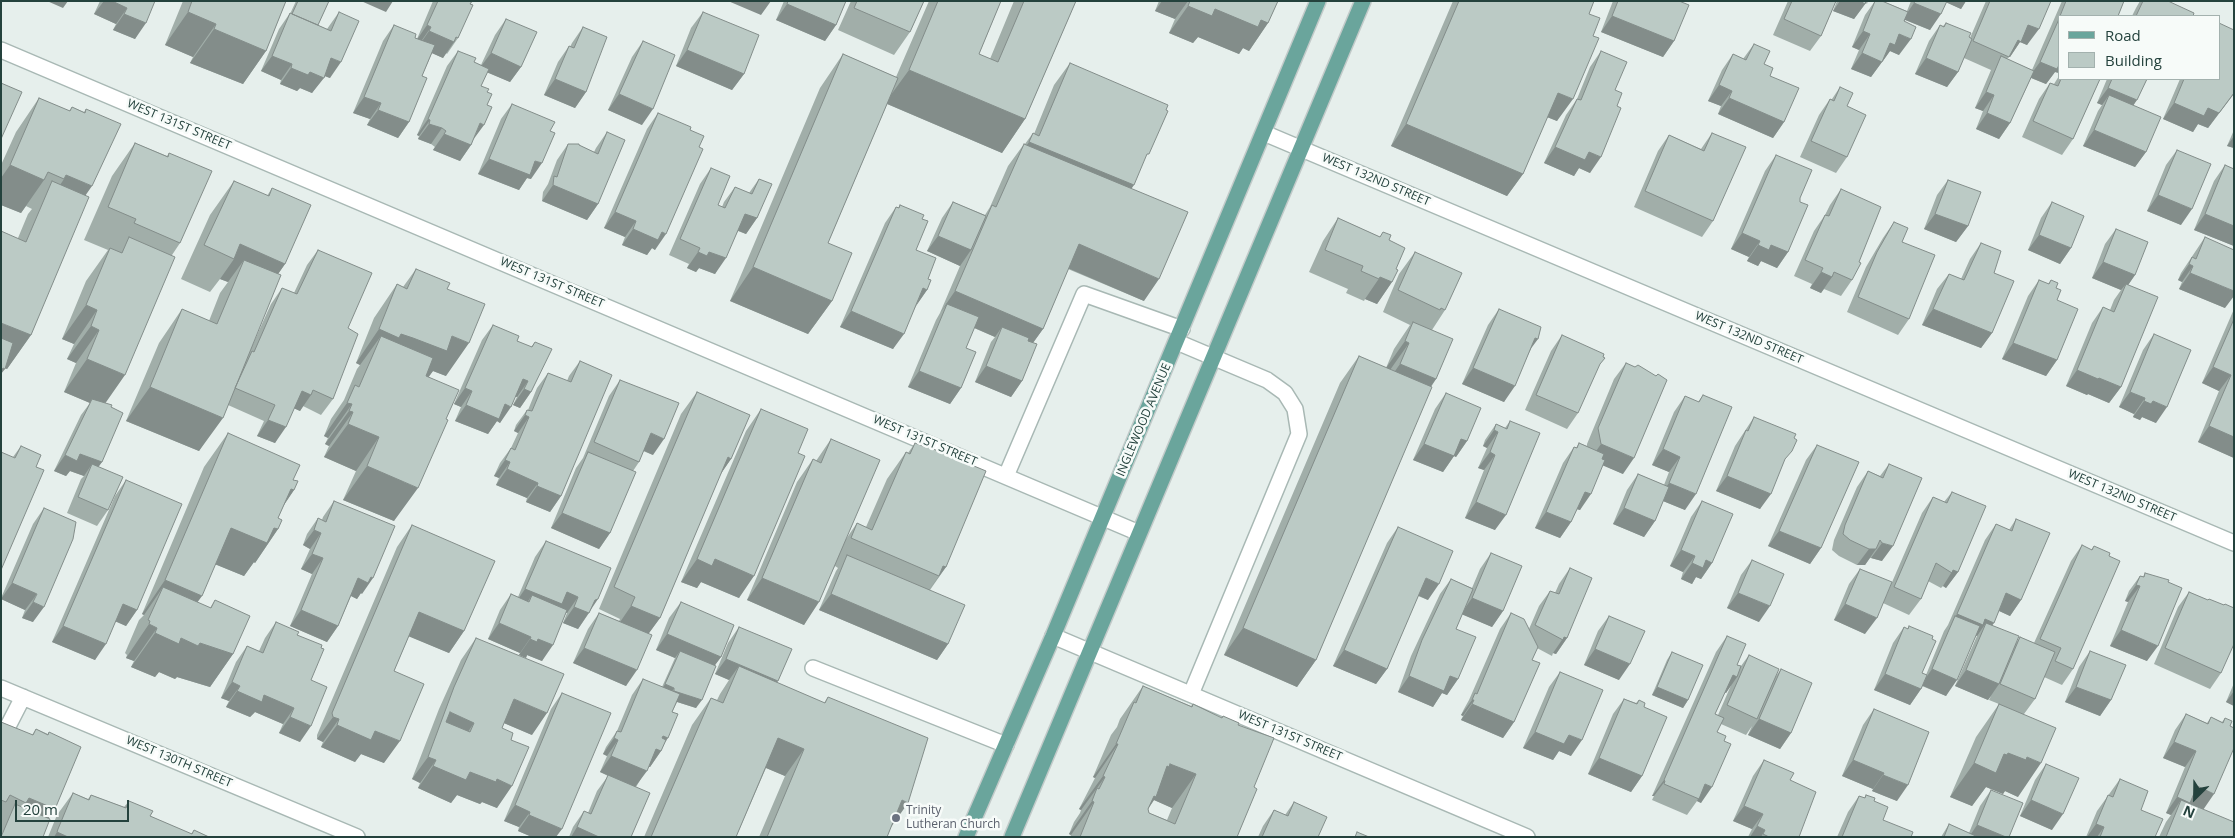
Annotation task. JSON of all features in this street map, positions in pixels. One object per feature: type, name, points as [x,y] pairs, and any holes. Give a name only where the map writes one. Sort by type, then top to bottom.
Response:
[{"type":"main road","name":"INGLEWOOD AVENUE","points":[[966,837],[1053,636],[1318,1]]},
{"type":"main road","points":[[1012,837],[1363,1]]},
{"type":"street","name":"WEST 131ST STREET","points":[[1,50],[1139,532]]},
{"type":"street","name":"WEST 132ND STREET","points":[[1264,133],[2234,544]]},
{"type":"street","points":[[1006,476],[1084,294],[1179,336],[1214,358],[1267,380],[1285,393],[1295,409],[1299,434],[1192,694]]},
{"type":"street","name":"WEST 131ST STREET","points":[[1053,636],[1527,837]]},
{"type":"street","points":[[813,668],[1006,745]]},
{"type":"street","name":"WEST 130TH STREET","points":[[1,688],[357,837]]},
{"type":"street","points":[[1,734],[5,732],[23,697]]},
{"type":"building","points":[[112,1],[155,1],[146,23],[124,14],[127,8]]},
{"type":"building","points":[[192,1],[286,1],[266,51],[214,29],[216,24],[188,12]]},
{"type":"building","points":[[298,1],[329,1],[318,25],[292,14]]},
{"type":"building","points":[[438,1],[472,1],[470,4],[473,5],[458,38],[456,37],[454,42],[429,31],[431,27],[427,25]]},
{"type":"building","points":[[788,1],[846,1],[836,25],[787,4]]},
{"type":"building","points":[[857,1],[924,1],[910,32],[854,8]]},
{"type":"building","points":[[938,1],[1001,1],[979,54],[998,62],[1024,1],[1076,1],[1025,119],[909,70]]},
{"type":"building","points":[[1190,1],[1278,1],[1268,23],[1261,20],[1258,27],[1215,9],[1212,16],[1188,6]]},
{"type":"building","points":[[1459,1],[1594,1],[1589,14],[1600,18],[1593,36],[1599,38],[1573,99],[1558,93],[1523,174],[1406,124]]},
{"type":"building","points":[[1618,1],[1679,1],[1689,5],[1674,41],[1612,16]]},
{"type":"building","points":[[1792,1],[1836,1],[1821,36],[1784,19]]},
{"type":"building","points":[[1875,1],[1882,1],[1908,12],[1904,21],[1916,27],[1911,39],[1899,34],[1895,45],[1890,43],[1882,62],[1862,53],[1870,34],[1863,31]]},
{"type":"building","points":[[1915,1],[1947,1],[1941,14],[1914,3]]},
{"type":"building","points":[[1990,1],[2051,1],[2039,29],[2028,25],[2021,42],[2018,40],[2009,57],[1973,41]]},
{"type":"building","points":[[2066,1],[2124,1],[2118,15],[2060,15]]},
{"type":"building","points":[[2143,1],[2168,1],[2194,13],[2193,15],[2136,15]]},
{"type":"building","points":[[339,12],[359,21],[341,62],[331,58],[324,78],[310,72],[308,75],[291,68],[292,64],[272,56],[290,13],[331,31]]},
{"type":"building","points":[[703,12],[759,35],[744,74],[687,50]]},
{"type":"building","points":[[506,19],[537,32],[521,67],[491,53]]},
{"type":"building","points":[[2058,21],[2058,67],[2057,69],[2040,62]]},
{"type":"building","points":[[1946,23],[1971,33],[1969,37],[1972,39],[1958,72],[1926,58],[1940,25],[1944,27]]},
{"type":"building","points":[[2220,23],[2234,30],[2234,93],[2219,113],[2208,108],[2204,116],[2174,103],[2184,80],[2220,80]]},
{"type":"building","points":[[394,25],[416,34],[415,38],[435,45],[422,76],[427,78],[409,122],[378,110],[381,103],[364,97]]},
{"type":"building","points":[[583,27],[607,37],[586,92],[555,79],[569,46],[574,48]]},
{"type":"building","points":[[643,41],[675,55],[653,109],[619,94]]},
{"type":"building","points":[[1754,44],[1770,51],[1764,64],[1773,68],[1770,76],[1799,88],[1784,122],[1729,98],[1732,91],[1719,85],[1733,54],[1746,60]]},
{"type":"building","points":[[458,51],[476,58],[474,62],[489,69],[481,86],[489,89],[487,92],[492,94],[487,105],[492,107],[484,125],[480,123],[471,145],[444,134],[446,131],[429,124],[430,120],[428,119]]},
{"type":"building","points":[[1601,51],[1627,62],[1615,90],[1622,93],[1617,106],[1621,108],[1601,157],[1589,152],[1585,160],[1555,147],[1577,99],[1581,100]]},
{"type":"building","points":[[843,54],[898,78],[828,243],[852,253],[832,301],[753,267]]},
{"type":"building","points":[[2001,56],[2034,71],[2010,123],[1987,113],[1994,95],[1986,92]]},
{"type":"building","points":[[1070,63],[1168,105],[1166,110],[1168,111],[1134,185],[1029,142],[1033,133],[1039,136]]},
{"type":"building","points":[[2061,80],[2100,80],[2073,139],[2033,121],[2050,83],[2058,86]]},
{"type":"building","points":[[2112,80],[2147,80],[2137,100],[2108,88]]},
{"type":"building","points":[[1,83],[22,92],[1,139]]},
{"type":"building","points":[[1840,87],[1853,93],[1847,106],[1866,115],[1847,157],[1811,141],[1830,99],[1834,101]]},
{"type":"building","points":[[2109,95],[2161,117],[2146,152],[2094,130]]},
{"type":"building","points":[[39,98],[70,111],[72,107],[85,113],[86,109],[121,124],[92,186],[66,175],[64,179],[48,172],[44,180],[10,165]]},
{"type":"building","points":[[512,104],[555,122],[550,131],[555,133],[542,163],[535,161],[530,175],[489,159]]},
{"type":"building","points":[[658,113],[691,127],[690,130],[704,136],[699,147],[703,149],[666,234],[662,232],[658,240],[633,229],[636,221],[615,212]]},
{"type":"building","points":[[607,132],[625,140],[598,204],[553,185],[554,176],[557,177],[568,144],[579,144],[598,154]]},
{"type":"building","points":[[1712,133],[1746,147],[1713,221],[1645,191],[1669,135],[1704,151]]},
{"type":"building","points":[[135,143],[168,157],[169,153],[212,171],[180,243],[134,223],[136,219],[108,207]]},
{"type":"building","points":[[1024,144],[1188,212],[1159,279],[1079,244],[1043,329],[955,291],[992,205],[996,207]]},
{"type":"building","points":[[2177,150],[2211,164],[2192,209],[2158,195]]},
{"type":"building","points":[[1776,155],[1812,170],[1800,198],[1800,202],[1808,205],[1788,252],[1771,245],[1769,250],[1758,245],[1760,241],[1742,233]]},
{"type":"building","points":[[2225,165],[2234,169],[2234,226],[2205,214]]},
{"type":"building","points":[[711,168],[730,176],[718,205],[725,208],[735,187],[752,194],[759,179],[772,184],[757,218],[745,214],[726,258],[709,252],[707,256],[698,252],[700,248],[680,239]]},
{"type":"building","points":[[1948,180],[1981,192],[1968,226],[1935,214]]},
{"type":"building","points":[[52,181],[89,197],[31,335],[1,323],[1,231],[26,242]]},
{"type":"building","points":[[234,181],[269,196],[272,188],[311,205],[285,264],[240,244],[234,259],[204,245]]},
{"type":"building","points":[[1841,189],[1881,207],[1859,262],[1861,263],[1852,280],[1834,272],[1832,277],[1821,272],[1823,268],[1805,260],[1825,215],[1829,216]]},
{"type":"building","points":[[953,202],[986,216],[971,250],[938,236]]},
{"type":"building","points":[[2052,202],[2084,216],[2071,248],[2039,235]]},
{"type":"building","points":[[900,205],[924,215],[922,219],[928,221],[916,250],[936,258],[928,279],[931,280],[927,290],[923,288],[904,334],[851,311],[896,207],[899,208]]},
{"type":"building","points":[[1338,218],[1380,237],[1383,232],[1391,235],[1389,240],[1405,248],[1392,282],[1380,277],[1379,279],[1361,271],[1363,266],[1325,250]]},
{"type":"building","points":[[1894,222],[1908,228],[1902,242],[1935,255],[1909,319],[1858,297],[1877,252]]},
{"type":"building","points":[[2116,229],[2148,242],[2135,275],[2103,262]]},
{"type":"building","points":[[129,237],[175,257],[125,375],[87,359],[99,330],[91,326],[97,310],[86,305],[110,248],[122,253]]},
{"type":"building","points":[[2205,237],[2234,250],[2234,291],[2190,273],[2193,266],[2189,264],[2192,257],[2196,259]]},
{"type":"building","points":[[1981,243],[2001,251],[1994,273],[2014,281],[1992,333],[1933,309],[1949,274],[1964,280]]},
{"type":"building","points":[[318,250],[372,273],[348,328],[358,334],[333,399],[313,390],[311,395],[302,391],[286,427],[268,420],[275,405],[235,388],[252,351],[254,352],[282,288],[297,294]]},
{"type":"building","points":[[1415,252],[1462,273],[1445,310],[1441,308],[1440,310],[1398,290]]},
{"type":"building","points":[[244,260],[281,275],[223,418],[150,387],[182,309],[217,324]]},
{"type":"building","points":[[416,269],[450,283],[447,289],[485,304],[469,343],[452,336],[447,351],[401,334],[399,338],[379,329],[397,284],[407,289]]},
{"type":"building","points":[[2039,280],[2049,284],[2051,280],[2058,283],[2056,288],[2061,290],[2057,300],[2078,309],[2057,360],[2013,343]]},
{"type":"building","points":[[2126,284],[2158,297],[2121,387],[2077,370],[2103,307],[2114,312]]},
{"type":"building","points":[[947,304],[979,317],[966,348],[976,352],[961,388],[919,371]]},
{"type":"building","points":[[1499,309],[1541,327],[1538,339],[1535,338],[1515,386],[1473,368]]},
{"type":"building","points":[[2234,319],[2234,437],[2209,426],[2231,375],[2213,367]]},
{"type":"building","points":[[1413,322],[1453,339],[1436,379],[1400,364],[1409,343],[1405,341]]},
{"type":"building","points":[[493,325],[519,336],[517,341],[532,347],[535,342],[552,349],[531,392],[524,389],[528,381],[523,379],[511,407],[505,404],[499,419],[466,405],[472,391],[465,388]]},
{"type":"building","points":[[1002,327],[1029,338],[1028,341],[1037,344],[1022,381],[986,366]]},
{"type":"building","points":[[2154,334],[2191,350],[2167,407],[2153,401],[2151,404],[2144,401],[2145,398],[2130,392]]},
{"type":"building","points":[[1562,335],[1604,354],[1603,357],[1605,358],[1600,364],[1578,413],[1536,395]]},
{"type":"building","points":[[381,336],[433,358],[426,376],[459,390],[418,488],[367,466],[379,437],[348,424],[353,412],[349,411],[352,404],[347,403],[355,385],[359,387]]},
{"type":"building","points":[[1,338],[13,343],[5,369],[3,368],[1,371]]},
{"type":"building","points":[[1359,356],[1432,387],[1316,660],[1243,628]]},
{"type":"building","points":[[580,361],[612,375],[561,496],[537,486],[538,483],[507,469],[510,462],[505,460],[511,448],[515,450],[529,417],[525,415],[527,410],[532,411],[548,373],[571,382]]},
{"type":"building","points":[[1626,363],[1635,367],[1638,365],[1656,376],[1658,374],[1667,380],[1634,458],[1601,444],[1598,428]]},
{"type":"building","points":[[620,380],[679,403],[664,439],[651,433],[639,462],[594,442]]},
{"type":"building","points":[[697,392],[750,415],[731,459],[728,457],[660,618],[631,606],[635,597],[614,587]]},
{"type":"building","points":[[1446,393],[1481,408],[1467,441],[1461,439],[1454,456],[1424,444]]},
{"type":"building","points":[[1703,395],[1732,407],[1696,494],[1669,483],[1680,457],[1663,449],[1685,396],[1699,402]]},
{"type":"building","points":[[92,399],[112,405],[111,407],[123,413],[102,462],[80,454],[77,461],[65,455]]},
{"type":"building","points":[[761,409],[808,429],[798,453],[805,456],[754,576],[715,559],[712,566],[697,559]]},
{"type":"building","points":[[1754,417],[1796,434],[1794,438],[1797,440],[1792,451],[1785,459],[1771,494],[1727,476],[1746,430],[1748,431]]},
{"type":"building","points":[[1510,421],[1540,433],[1506,515],[1476,502],[1495,455],[1490,452],[1498,432],[1494,430],[1496,424],[1507,429]]},
{"type":"building","points":[[228,433],[300,465],[293,480],[298,481],[294,490],[291,489],[278,518],[282,520],[278,529],[274,528],[267,543],[231,528],[202,596],[165,580]]},
{"type":"building","points":[[831,439],[880,460],[819,602],[762,578],[813,459],[821,463]]},
{"type":"building","points":[[915,443],[986,471],[946,567],[943,566],[939,576],[851,538],[857,523],[872,530],[906,452],[910,454]]},
{"type":"building","points":[[1579,443],[1604,454],[1602,459],[1605,460],[1591,494],[1585,492],[1571,522],[1546,512],[1574,447],[1577,448]]},
{"type":"building","points":[[1817,445],[1859,462],[1821,548],[1779,531]]},
{"type":"building","points":[[21,446],[41,455],[36,467],[44,470],[1,570],[1,452],[15,458]]},
{"type":"building","points":[[588,452],[636,472],[610,533],[562,513]]},
{"type":"building","points":[[92,464],[123,477],[108,510],[78,497]]},
{"type":"building","points":[[1889,464],[1922,478],[1893,546],[1882,543],[1880,540],[1876,549],[1869,549],[1850,540],[1843,534],[1845,525],[1868,471],[1883,478]]},
{"type":"building","points":[[1638,474],[1669,487],[1655,521],[1624,508]]},
{"type":"building","points":[[126,480],[182,504],[137,610],[123,604],[106,644],[63,626]]},
{"type":"building","points":[[1952,492],[1986,506],[1958,572],[1953,570],[1952,573],[1936,563],[1921,599],[1894,587],[1933,497],[1947,503]]},
{"type":"building","points":[[334,501],[395,526],[373,578],[371,577],[368,583],[358,578],[338,626],[301,610],[323,558],[312,554],[321,533],[314,530],[318,518],[326,522]]},
{"type":"building","points":[[1702,501],[1733,514],[1712,563],[1706,560],[1703,568],[1692,563],[1695,556],[1681,550]]},
{"type":"building","points":[[44,508],[76,522],[73,539],[44,607],[33,602],[37,594],[12,583]]},
{"type":"building","points":[[2016,519],[2050,533],[2021,600],[2006,593],[1994,623],[1985,619],[1983,625],[1957,614],[1996,524],[2012,531]]},
{"type":"building","points":[[412,525],[495,561],[464,631],[419,612],[394,671],[424,684],[400,741],[375,731],[371,740],[337,725],[339,719],[333,717],[332,713]]},
{"type":"building","points":[[1398,527],[1453,551],[1439,584],[1426,578],[1387,669],[1344,650]]},
{"type":"building","points":[[546,541],[611,568],[598,599],[595,600],[589,613],[574,607],[578,597],[567,592],[562,604],[525,589]]},
{"type":"building","points":[[2082,545],[2092,550],[2094,546],[2110,553],[2109,556],[2120,561],[2073,669],[2055,661],[2061,648],[2040,639]]},
{"type":"building","points":[[1491,553],[1522,566],[1503,611],[1472,598]]},
{"type":"building","points":[[847,555],[965,605],[948,644],[831,594]]},
{"type":"building","points":[[1752,560],[1784,574],[1770,606],[1738,593]]},
{"type":"building","points":[[1570,568],[1592,578],[1567,638],[1564,637],[1563,640],[1535,625],[1550,591],[1559,594]]},
{"type":"building","points":[[1860,569],[1892,582],[1877,618],[1845,604]]},
{"type":"building","points":[[2145,573],[2169,580],[2168,582],[2182,588],[2158,646],[2121,630],[2140,586],[2136,585],[2140,576],[2144,577]]},
{"type":"building","points":[[1451,579],[1473,589],[1456,629],[1476,637],[1458,679],[1450,676],[1444,691],[1409,676],[1422,640]]},
{"type":"building","points":[[163,587],[211,608],[215,600],[250,616],[233,654],[200,643],[198,646],[181,638],[179,644],[155,633],[157,628],[149,624],[150,621],[148,620]]},
{"type":"building","points":[[2189,592],[2234,608],[2234,644],[2221,673],[2165,648]]},
{"type":"building","points":[[511,594],[529,602],[532,595],[567,610],[553,645],[538,639],[537,642],[530,639],[531,637],[499,623]]},
{"type":"building","points":[[681,602],[734,625],[721,657],[667,634]]},
{"type":"building","points":[[599,613],[652,635],[637,670],[584,648]]},
{"type":"building","points":[[1511,613],[1524,619],[1538,647],[1532,660],[1540,663],[1514,722],[1472,704],[1475,693],[1477,694]]},
{"type":"building","points":[[1609,616],[1645,631],[1630,664],[1595,649]]},
{"type":"building","points":[[1955,616],[1980,626],[1957,680],[1932,669]]},
{"type":"building","points":[[276,622],[299,632],[297,635],[322,645],[321,648],[324,649],[311,680],[327,687],[311,726],[290,717],[294,708],[264,695],[262,702],[237,691],[240,686],[232,682],[247,646],[263,653]]},
{"type":"building","points":[[1986,623],[2019,636],[1999,684],[1966,670]]},
{"type":"building","points":[[1909,626],[1933,636],[1932,639],[1936,641],[1922,673],[1927,675],[1921,689],[1885,674],[1904,627],[1908,629]]},
{"type":"building","points":[[739,627],[792,649],[778,681],[726,659]]},
{"type":"building","points":[[1727,636],[1746,644],[1737,665],[1741,666],[1737,677],[1733,675],[1715,714],[1724,718],[1717,732],[1726,736],[1724,741],[1731,744],[1712,787],[1705,784],[1699,799],[1664,784],[1664,780]]},
{"type":"building","points":[[2020,637],[2055,652],[2035,699],[2000,684]]},
{"type":"building","points":[[476,638],[564,674],[547,713],[514,699],[502,728],[513,733],[511,740],[529,747],[512,786],[497,779],[496,782],[470,772],[466,780],[433,766],[436,760],[428,757],[454,687]],"holes":[[[450,712],[474,723],[470,732],[446,722]]]},
{"type":"building","points":[[680,651],[716,666],[702,700],[674,691],[674,688],[665,684]]},
{"type":"building","points":[[2090,651],[2126,665],[2111,700],[2076,687]]},
{"type":"building","points":[[1672,652],[1703,665],[1688,700],[1657,687]]},
{"type":"building","points":[[1749,655],[1779,669],[1757,719],[1727,705]]},
{"type":"building","points":[[739,666],[825,703],[828,697],[928,738],[908,803],[902,800],[887,837],[767,837],[804,749],[778,738],[736,837],[651,837],[711,698],[723,703]]},
{"type":"building","points":[[1781,669],[1812,683],[1791,733],[1759,719]]},
{"type":"building","points":[[1560,672],[1603,690],[1582,740],[1569,735],[1564,744],[1535,732]]},
{"type":"building","points":[[643,679],[680,694],[672,712],[678,714],[668,738],[663,736],[662,738],[666,740],[661,751],[656,749],[647,771],[611,756],[618,740],[614,738],[617,731],[621,732]]},
{"type":"building","points":[[1143,686],[1192,707],[1193,704],[1222,718],[1223,716],[1239,723],[1238,725],[1274,738],[1254,787],[1257,789],[1237,837],[1080,837],[1094,802],[1092,801],[1097,788],[1099,789],[1105,777],[1103,776],[1118,744],[1116,744],[1134,702],[1136,703]],"holes":[[[1170,764],[1196,774],[1175,824],[1149,813],[1148,809],[1154,796],[1156,797],[1167,766],[1169,767]]]},
{"type":"building","points":[[562,693],[611,713],[562,829],[529,815],[530,812],[515,805]]},
{"type":"building","points":[[1624,699],[1637,704],[1639,700],[1645,703],[1644,707],[1667,717],[1642,776],[1599,758]]},
{"type":"building","points":[[1999,704],[2056,728],[2041,763],[2027,757],[2026,760],[2008,753],[2007,755],[2004,754],[1996,773],[1974,763]]},
{"type":"building","points":[[1874,709],[1929,732],[1908,785],[1853,760]]},
{"type":"building","points":[[2186,714],[2208,724],[2211,717],[2223,723],[2225,718],[2232,721],[2230,726],[2234,728],[2234,748],[2214,794],[2197,786],[2190,803],[2177,797],[2196,751],[2174,742]]},
{"type":"building","points":[[1,722],[33,735],[36,729],[48,735],[49,732],[81,747],[55,809],[29,798],[26,803],[10,795],[6,802],[1,800]]},
{"type":"building","points":[[1764,760],[1794,773],[1790,780],[1816,792],[1799,837],[1769,837],[1763,834],[1765,830],[1757,826],[1763,814],[1744,806]]},
{"type":"building","points":[[2046,764],[2079,778],[2063,814],[2031,800]]},
{"type":"building","points":[[608,775],[650,793],[631,837],[599,837],[577,827],[584,811],[591,814]]},
{"type":"building","points":[[2120,779],[2148,791],[2141,810],[2163,819],[2155,837],[2100,837],[2104,827],[2096,824],[2108,795],[2113,797]]},
{"type":"building","points":[[1991,790],[2023,803],[2009,837],[1977,825]]},
{"type":"building","points":[[73,793],[89,800],[91,795],[126,808],[129,801],[153,811],[150,816],[192,834],[194,830],[209,837],[68,837],[57,832]]},
{"type":"building","points":[[1866,795],[1875,798],[1874,801],[1888,807],[1883,820],[1913,832],[1911,837],[1842,837],[1859,796],[1865,798]]},
{"type":"building","points":[[2181,800],[2234,822],[2234,837],[2166,837]]},
{"type":"building","points":[[1294,802],[1327,817],[1318,837],[1262,837],[1274,810],[1288,816]]},
{"type":"building","points":[[15,804],[50,819],[43,837],[1,837]]},
{"type":"building","points":[[1949,824],[1978,837],[1944,837]]},
{"type":"building","points":[[1357,832],[1369,837],[1355,837]]},
{"type":"place","name":"Trinity Lutheran Church","points":[[896,818]]}]
